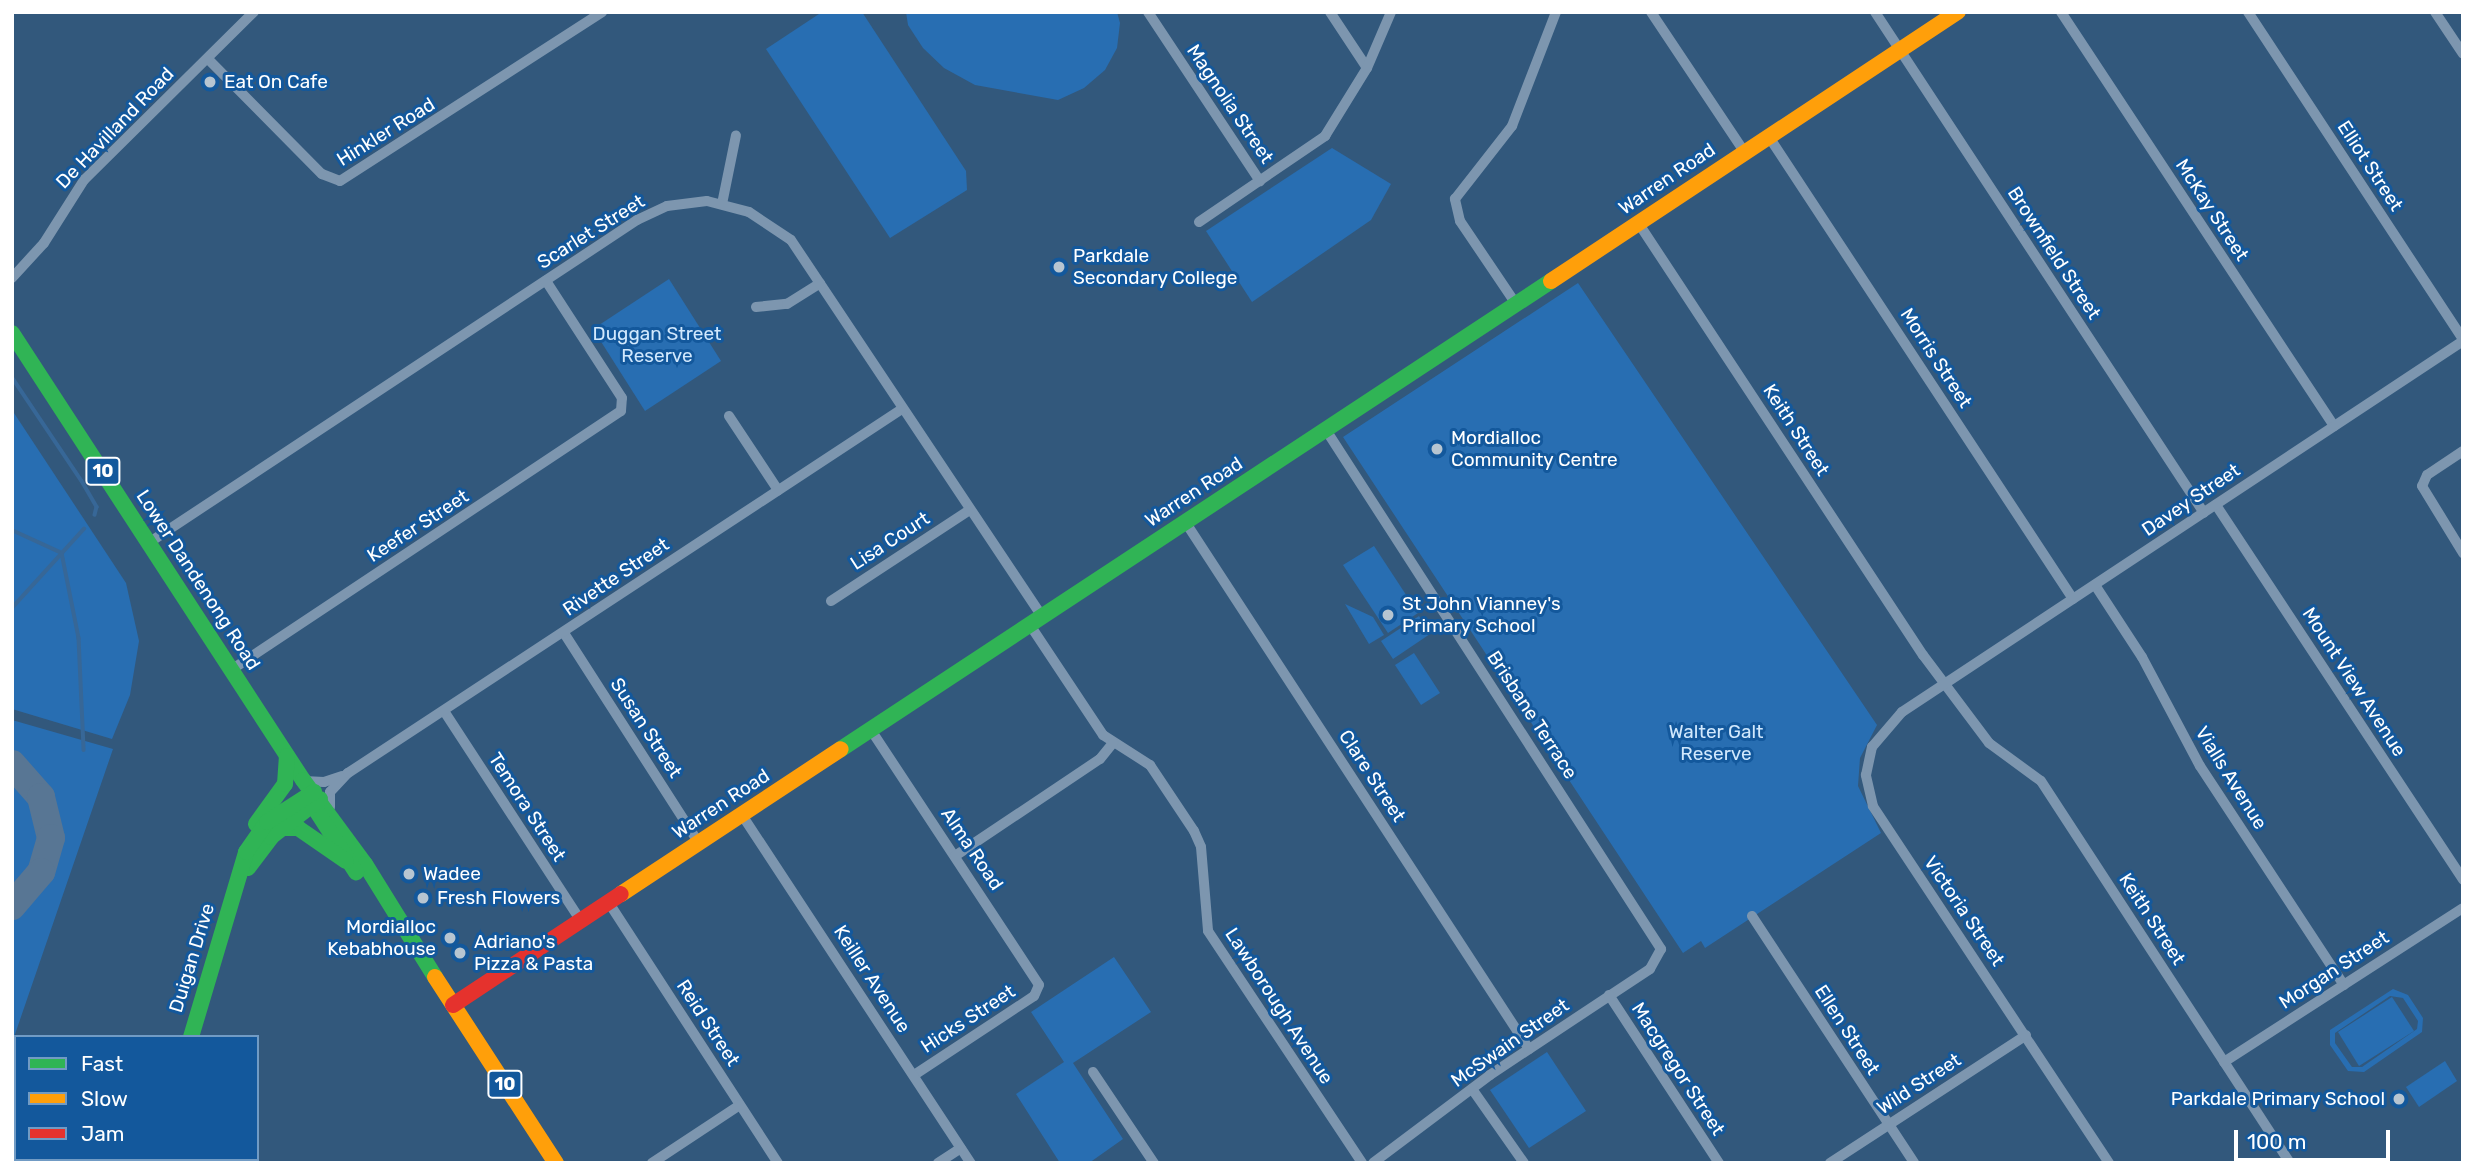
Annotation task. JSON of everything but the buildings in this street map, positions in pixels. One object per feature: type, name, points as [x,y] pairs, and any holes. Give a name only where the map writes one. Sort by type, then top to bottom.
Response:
[{"type":"main road","name":"Warren Road","points":[[453,1005],[1958,12]]},
{"type":"main road","name":"Lower Dandenong Road","points":[[12,333],[287,756],[350,865],[398,921]]},
{"type":"main road","points":[[246,852],[257,823],[285,784],[287,756]]},
{"type":"main road","name":"Lower Dandenong Road","points":[[311,795],[334,816],[398,921],[556,1163]]},
{"type":"main road","name":"Duigan Drive","points":[[234,892],[263,845],[283,828],[311,795]]},
{"type":"main road","name":"Duigan Drive","points":[[192,1035],[246,852],[267,822],[311,795]]},
{"type":"main road","points":[[283,828],[298,828],[350,865]]},
{"type":"street","name":"De Havilland Road","points":[[12,278],[44,243],[84,180],[254,12]]},
{"type":"street","name":"Hinkler Road","points":[[208,59],[322,174],[340,181],[603,12]]},
{"type":"street","name":"Magnolia Street","points":[[1148,12],[1261,181]]},
{"type":"street","points":[[1330,12],[1367,68]]},
{"type":"street","points":[[1199,222],[1321,140],[1367,68],[1391,12]]},
{"type":"street","points":[[1516,304],[1460,221],[1455,200],[1513,126],[1556,12]]},
{"type":"street","points":[[1651,12],[1745,153]]},
{"type":"street","name":"Brownfield Street","points":[[1875,12],[2204,513]]},
{"type":"street","name":"McKay Street","points":[[2061,12],[2334,426]]},
{"type":"street","name":"Elliot Street","points":[[2248,12],[2463,340]]},
{"type":"street","points":[[2435,12],[2463,54]]},
{"type":"street","points":[[722,204],[736,135]]},
{"type":"street","name":"Morris Street","points":[[1769,137],[2073,599]]},
{"type":"street","name":"Scarlet Street","points":[[150,542],[655,211],[693,202],[722,204],[773,225],[791,240],[1015,582],[1036,621]]},
{"type":"street","name":"Keith Street","points":[[1639,224],[1923,655],[1993,748],[2040,782],[2290,1163]]},
{"type":"street","name":"Keefer Street","points":[[231,670],[623,408],[622,398],[546,281]]},
{"type":"street","points":[[756,307],[787,304],[820,283]]},
{"type":"street","name":"Davey Street","points":[[1945,684],[2463,340]]},
{"type":"street","name":"Rivette Street","points":[[311,795],[324,782],[348,773],[902,409]]},
{"type":"street","points":[[729,416],[778,490]]},
{"type":"street","name":"Brisbane Terrace","points":[[1325,430],[1661,949]]},
{"type":"street","points":[[2463,451],[2427,475],[2422,486],[2463,552]]},
{"type":"street","name":"Mount View Avenue","points":[[2216,505],[2463,880]]},
{"type":"street","name":"Lisa Court","points":[[831,601],[968,511]]},
{"type":"street","name":"Clare Street","points":[[1186,523],[1529,1049]]},
{"type":"street","name":"Vialls Avenue","points":[[2095,584],[2142,657],[2200,766],[2344,985]]},
{"type":"street","name":"Lawborough Avenue","points":[[1036,621],[1113,743],[1150,765],[1194,831],[1200,847],[1208,931],[1362,1163]]},
{"type":"street","name":"Susan Street","points":[[564,632],[699,843]]},
{"type":"street","name":"Victoria Street","points":[[1945,684],[1894,718],[1876,739],[1866,765],[1868,794],[2109,1163]]},
{"type":"street","name":"Temora Street","points":[[444,711],[581,921]]},
{"type":"street","name":"Alma Road","points":[[871,730],[1037,977],[1040,990]]},
{"type":"street","points":[[955,856],[1100,759],[1113,743]]},
{"type":"street","name":"Rivette Street","points":[[334,816],[330,792],[348,773]]},
{"type":"street","name":"Keiller Avenue","points":[[742,815],[971,1163]]},
{"type":"street","name":"Reid Street","points":[[609,903],[778,1163]]},
{"type":"street","name":"Morgan Street","points":[[2224,1062],[2463,908]]},
{"type":"street","name":"Ellen Street","points":[[1752,916],[1913,1163]]},
{"type":"street","name":"McSwain Street","points":[[1373,1163],[1472,1088],[1655,964],[1661,949]]},
{"type":"street","name":"Hicks Street","points":[[914,1075],[1040,990]]},
{"type":"street","name":"Macgregor Street","points":[[1609,995],[1719,1163]]},
{"type":"street","name":"Wild Street","points":[[1830,1163],[2026,1035]]},
{"type":"street","points":[[1093,1072],[1154,1163]]},
{"type":"street","points":[[1472,1088],[1524,1163]]},
{"type":"street","points":[[652,1163],[740,1105]]},
{"type":"street","points":[[938,1163],[961,1148]]},
{"type":"green space","points":[[822,12],[862,12],[966,171],[967,190],[890,238],[766,49]]},
{"type":"green space","points":[[906,12],[1117,12],[1120,23],[1117,48],[1105,70],[1084,88],[1058,100],[975,85],[944,68],[923,48],[908,25]]},
{"type":"green space","points":[[1332,148],[1391,184],[1371,220],[1252,302],[1206,231]]},
{"type":"green space","name":"Duggan Street Reserve","points":[[669,279],[721,361],[645,411],[593,329]]},
{"type":"green space","name":"Walter Galt Reserve","points":[[1578,283],[1877,725],[1860,758],[1858,786],[1881,833],[1705,948],[1701,941],[1683,953],[1343,437]]},
{"type":"green space","points":[[12,410],[126,583],[139,641],[130,695],[112,739],[12,709]]},
{"type":"green space","points":[[1374,546],[1418,613],[1388,633],[1343,565]]},
{"type":"green space","points":[[1345,604],[1373,617],[1384,635],[1369,644]]},
{"type":"green space","points":[[1419,616],[1430,634],[1393,659],[1381,641]]},
{"type":"green space","points":[[1414,653],[1440,693],[1421,705],[1395,665]]},
{"type":"green space","points":[[12,720],[113,749],[12,1043],[12,918],[48,876],[59,836],[48,791],[12,751]]},
{"type":"green space","points":[[12,777],[28,794],[41,828],[35,865],[12,894]]},
{"type":"green space","points":[[1114,957],[1151,1012],[1073,1063],[1123,1139],[1089,1163],[1060,1163],[1016,1094],[1064,1062],[1031,1012]]},
{"type":"green space","points":[[2393,989],[2408,995],[2423,1018],[2422,1032],[2364,1072],[2348,1071],[2330,1045],[2330,1030]],"holes":[[[2390,996],[2403,998],[2418,1021],[2417,1029],[2362,1067],[2352,1067],[2335,1043],[2335,1033]]]},
{"type":"green space","points":[[2392,997],[2414,1031],[2359,1066],[2338,1032]]},
{"type":"green space","points":[[1547,1052],[1586,1111],[1529,1148],[1490,1090]]},
{"type":"green space","points":[[2445,1061],[2457,1081],[2419,1107],[2406,1087]]},
{"type":"waterway","points":[[12,377],[82,481],[97,507],[95,515]]},
{"type":"waterway","points":[[12,608],[84,529]]},
{"type":"waterway","points":[[12,530],[62,553],[79,638],[84,750]]},
{"type":"taxiway","points":[[12,764],[41,797],[51,838],[41,872],[12,906]]},
{"type":"traffic: fast","points":[[841,749],[1551,281]]},
{"type":"traffic: fast","points":[[12,333],[303,780],[365,864],[435,977]]},
{"type":"traffic: fast","points":[[256,824],[285,784],[287,756]]},
{"type":"traffic: fast","points":[[192,1035],[246,852],[267,822],[314,792]]},
{"type":"traffic: fast","points":[[248,868],[271,837],[320,799]]},
{"type":"traffic: fast","points":[[310,801],[356,872]]},
{"type":"traffic: fast","points":[[283,828],[298,828],[346,861]]},
{"type":"traffic: slow","points":[[1551,281],[1958,12]]},
{"type":"traffic: slow","points":[[621,894],[841,749]]},
{"type":"traffic: slow","points":[[435,977],[556,1163]]},
{"type":"traffic: jam","points":[[453,1005],[621,894]]},
{"type":"place","name":"Eat On Cafe","points":[[210,82]]},
{"type":"place","name":"Parkdale Secondary College","points":[[1059,267]]},
{"type":"place","name":"Mordialloc Community Centre","points":[[1437,449]]},
{"type":"place","name":"St John Vianney's Primary School","points":[[1388,615]]},
{"type":"place","name":"Wadee","points":[[409,874]]},
{"type":"place","name":"Fresh Flowers","points":[[423,898]]},
{"type":"place","name":"Mordialloc Kebabhouse","points":[[450,938]]},
{"type":"place","name":"Adriano's Pizza & Pasta","points":[[460,953]]},
{"type":"place","name":"Parkdale Primary School","points":[[2399,1099]]}]
